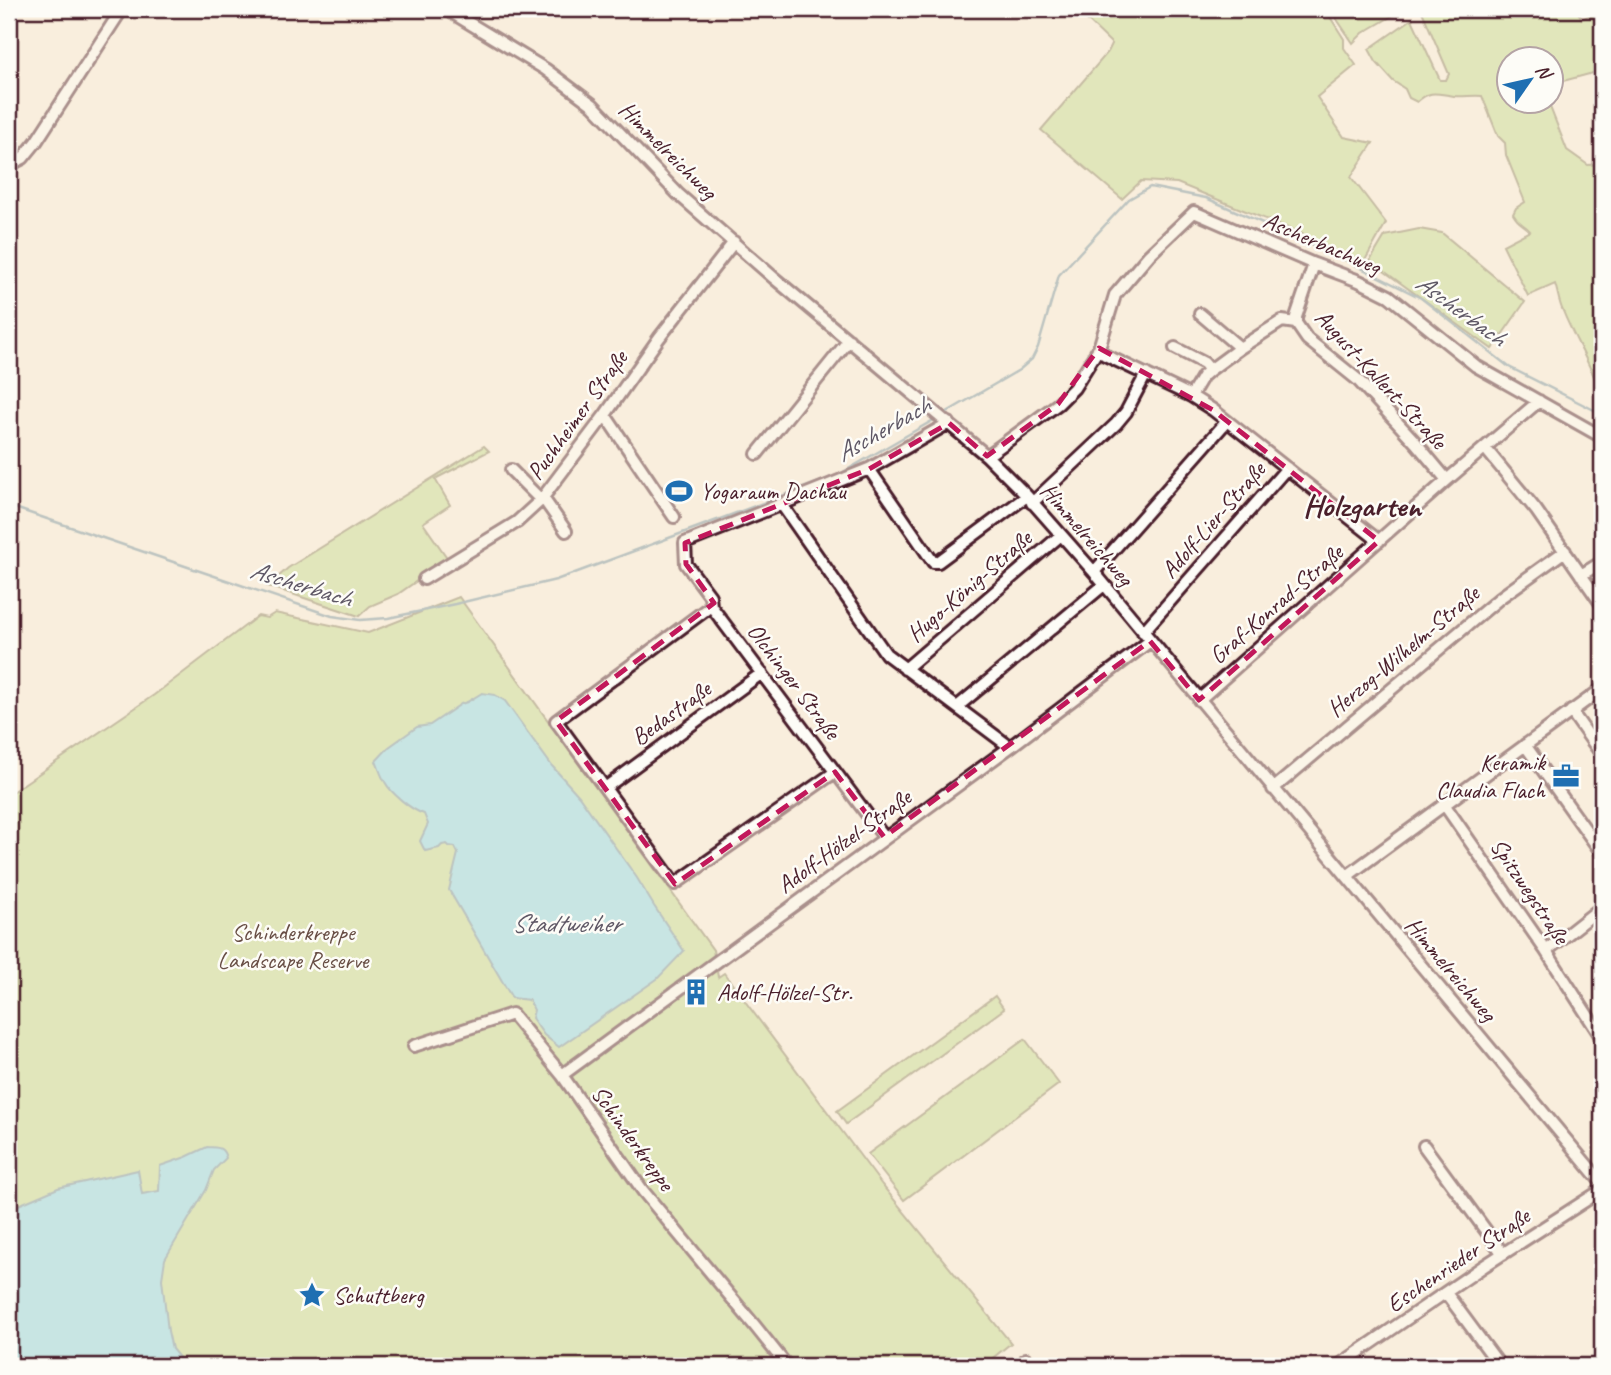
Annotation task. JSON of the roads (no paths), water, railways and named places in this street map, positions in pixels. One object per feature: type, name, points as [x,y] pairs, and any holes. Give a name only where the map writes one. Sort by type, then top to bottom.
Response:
[{"type":"street","points":[[9,165],[23,158],[36,142],[122,9]]},
{"type":"street","name":"Himmelreichweg","points":[[446,9],[545,69],[583,97],[632,144],[678,194],[770,275],[987,456],[1094,572],[1602,1183]]},
{"type":"street","name":"Ascherbachweg","points":[[1099,348],[1115,295],[1149,255],[1194,212],[1389,296],[1476,366],[1602,437]]},
{"type":"street","name":"Puchheimer Straße","points":[[424,579],[517,522],[542,499],[659,338],[734,242]]},
{"type":"street","name":"August-Kallert-Straße","points":[[1314,264],[1296,323],[1307,339],[1358,380],[1447,480]]},
{"type":"street","points":[[1200,314],[1240,348]]},
{"type":"street","points":[[1191,396],[1203,376],[1240,348],[1282,321],[1296,323]]},
{"type":"street","points":[[757,454],[849,340]]},
{"type":"street","points":[[987,456],[1058,404],[1074,388],[1099,348],[1105,355],[1191,396],[1227,421],[1379,541]]},
{"type":"street","points":[[1175,348],[1204,363],[1210,370]]},
{"type":"street","points":[[869,469],[933,562],[938,562],[1029,500],[1116,424],[1126,412],[1146,374]]},
{"type":"street","name":"Graf-Konrad-Straße","points":[[1199,700],[1539,401]]},
{"type":"street","points":[[605,415],[674,517]]},
{"type":"street","points":[[947,421],[869,469],[782,505],[886,654],[1010,747]]},
{"type":"street","points":[[1094,572],[1227,421]]},
{"type":"street","points":[[1485,448],[1536,510],[1602,605]]},
{"type":"street","name":"Adolf-Lier-Straße","points":[[1147,636],[1287,468]]},
{"type":"street","points":[[511,470],[542,499],[566,531]]},
{"type":"street","name":"Olchinger Straße","points":[[782,505],[685,543],[686,564],[710,596],[711,606],[884,837]]},
{"type":"street","name":"Hugo-König-Straße","points":[[905,669],[1061,534]]},
{"type":"street","name":"Herzog-Wilhelm-Straße","points":[[1273,789],[1480,613],[1565,551]]},
{"type":"street","points":[[1581,575],[1602,562]]},
{"type":"street","points":[[957,707],[1104,585]]},
{"type":"street","points":[[711,606],[556,721],[675,884],[835,772]]},
{"type":"street","name":"Adolf-Hölzel-Straße","points":[[562,1074],[1010,747],[1147,636]]},
{"type":"street","name":"Bedastraße","points":[[605,788],[762,673]]},
{"type":"street","points":[[1346,876],[1602,688]]},
{"type":"street","points":[[1571,711],[1602,755]]},
{"type":"street","points":[[1525,745],[1602,853]]},
{"type":"street","name":"Spitzwegstraße","points":[[1444,804],[1546,951],[1602,1038]]},
{"type":"street","points":[[1546,951],[1602,907]]},
{"type":"street","name":"Schinderkreppe","points":[[414,1046],[512,1014],[562,1074],[643,1191],[787,1366]]},
{"type":"street","points":[[1424,1146],[1503,1254]]},
{"type":"street","name":"Eschenrieder Straße","points":[[1338,1366],[1503,1254],[1602,1191]]},
{"type":"street","points":[[1446,1293],[1500,1366]]},
{"type":"water","name":"Stadtweiher","points":[[482,693],[495,695],[505,701],[552,766],[579,796],[684,951],[657,979],[559,1047],[544,1035],[532,1018],[534,1010],[529,1000],[512,998],[449,890],[458,853],[455,847],[447,844],[425,851],[420,841],[428,824],[424,814],[392,791],[376,761],[389,747],[417,727],[430,725]]},
{"type":"water","points":[[207,1147],[222,1150],[226,1158],[214,1170],[206,1190],[165,1259],[162,1279],[172,1349],[186,1366],[9,1366],[9,1209],[58,1188],[138,1170],[142,1194],[159,1191],[160,1166]]},
{"type":"waterway","name":"Ascherbach","points":[[942,415],[1019,370],[1032,359],[1059,275],[1129,199],[1150,187],[1206,198],[1333,254],[1421,298],[1509,367],[1602,414]]},
{"type":"waterway","name":"Ascherbach","points":[[9,506],[332,616],[360,620],[388,618],[556,580],[838,475],[937,418]]},
{"type":"place","name":"Yogaraum Dachau","points":[[679,491]]},
{"type":"place","name":"Keramik Claudia Flach","points":[[1566,776]]},
{"type":"place","name":"Adolf-Hölzel-Str.","points":[[696,992]]},
{"type":"place","name":"Schuttberg","points":[[312,1295]]},
{"type":"district","name":"Holzgarten","points":[[1362,505]]},
{"type":"park label","name":"Schinderkreppe Landscape Reserve","points":[[293,946]]}]
